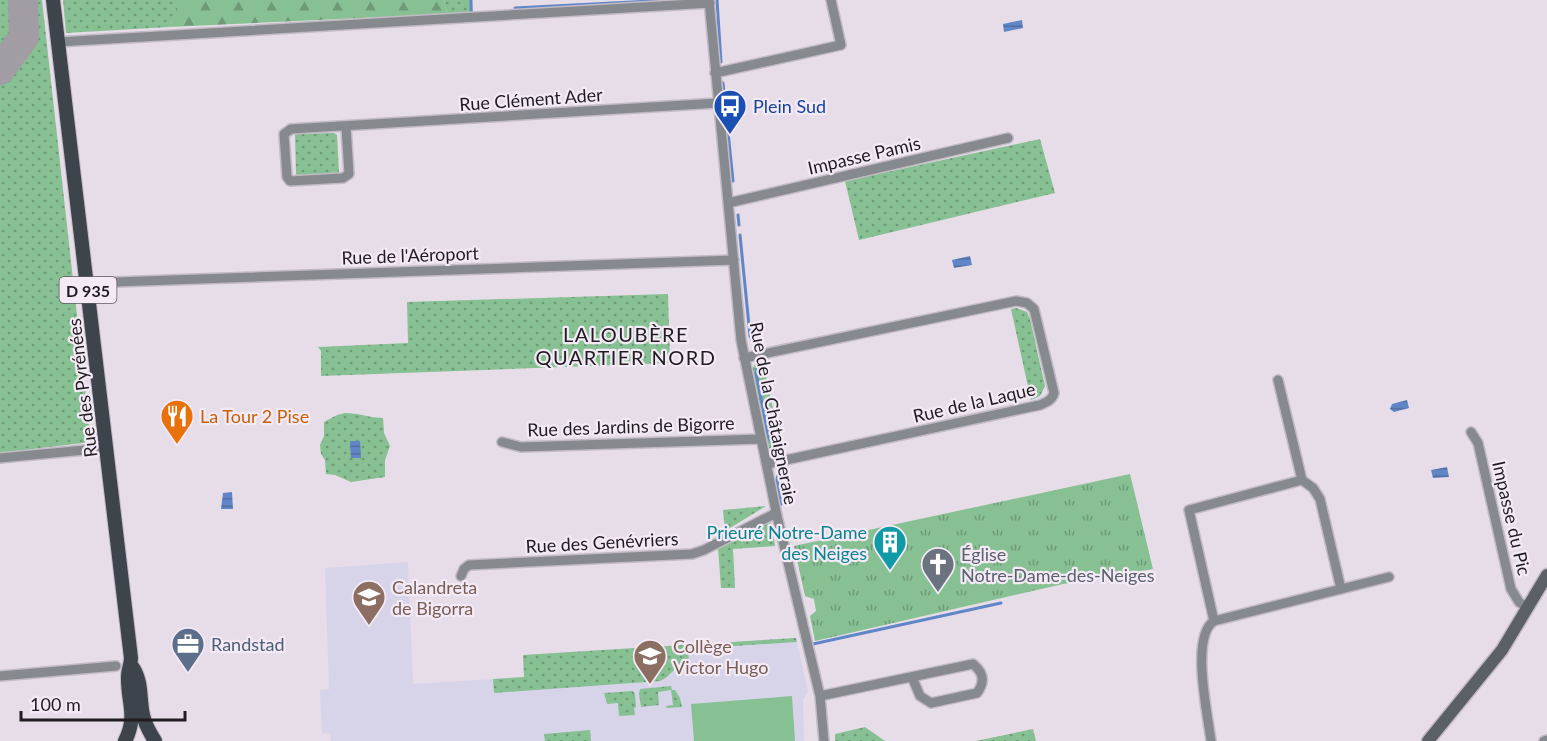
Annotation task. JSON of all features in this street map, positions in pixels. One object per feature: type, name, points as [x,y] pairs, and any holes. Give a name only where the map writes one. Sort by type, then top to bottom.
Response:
[{"type":"main road","name":"Rue des Pyrénées","points":[[53,0],[131,665]]},
{"type":"main road","name":"D 935","points":[[125,741],[133,721],[128,673],[131,665]]},
{"type":"main road","name":"D 935","points":[[131,665],[138,674],[142,714],[155,741]]},
{"type":"street","points":[[715,73],[841,45],[831,0]]},
{"type":"street","points":[[58,42],[709,2]]},
{"type":"street","name":"Rue de la Châtaigneraie","points":[[709,2],[744,358],[776,513],[819,696],[824,741]]},
{"type":"street","name":"Rue Clément Ader","points":[[346,127],[349,174],[343,178],[290,181],[287,177],[284,134],[291,129],[718,103]]},
{"type":"street","name":"Impasse Pamis","points":[[728,203],[1008,138]]},
{"type":"street","name":"Rue de l'Aéroport","points":[[87,283],[734,260]]},
{"type":"street","name":"Rue de la Laque","points":[[744,358],[1016,301],[1027,303],[1034,309],[1054,393],[1053,398],[1040,405],[772,463],[766,462]]},
{"type":"street","points":[[1278,380],[1302,480],[1313,488],[1320,499],[1341,589]]},
{"type":"street","name":"Impasse du Pic","points":[[1471,432],[1478,442],[1511,589],[1520,602],[1528,608]]},
{"type":"street","name":"Rue des Jardins de Bigorre","points":[[502,442],[521,447],[761,439]]},
{"type":"street","points":[[0,458],[106,448]]},
{"type":"street","points":[[1214,621],[1189,510],[1302,480]]},
{"type":"street","name":"Rue des Genévriers","points":[[461,576],[469,565],[692,554],[776,513]]},
{"type":"street","points":[[1428,741],[1502,650],[1547,575]]},
{"type":"street","points":[[1211,741],[1201,648],[1209,625],[1214,621],[1389,577]]},
{"type":"street","points":[[819,696],[973,664],[980,670],[983,678],[982,685],[976,693],[931,703],[920,696],[912,677]]},
{"type":"street","points":[[0,676],[116,666]]},
{"type":"shaded area","points":[[408,562],[413,684],[524,677],[523,655],[796,638],[808,691],[803,700],[804,741],[331,741],[330,733],[322,734],[320,690],[329,689],[325,568]]},
{"type":"green space","points":[[0,0],[42,0],[91,442],[0,453]]},
{"type":"green space","points":[[63,0],[182,0],[169,27],[66,33]]},
{"type":"green space","points":[[181,0],[444,0],[447,14],[169,27]]},
{"type":"green space","points":[[444,0],[472,0],[473,13],[447,14]]},
{"type":"green space","points":[[334,133],[337,135],[339,173],[298,176],[296,174],[295,134]]},
{"type":"green space","points":[[1040,139],[1055,193],[859,240],[845,181]]},
{"type":"green space","points":[[668,294],[670,363],[321,376],[321,351],[318,347],[408,343],[407,302]]},
{"type":"green space","points":[[1016,308],[1027,312],[1030,319],[1045,386],[1040,396],[1031,400],[1011,309]]},
{"type":"green space","points":[[763,361],[782,452],[774,453],[769,448],[752,370],[756,362]]},
{"type":"green space","points":[[345,413],[383,418],[384,433],[390,446],[385,460],[385,477],[351,482],[326,474],[325,460],[321,454],[320,445],[324,436],[324,422]]},
{"type":"green space","points":[[1130,474],[1153,569],[1063,584],[815,641],[810,616],[816,611],[814,599],[805,596],[794,546]]},
{"type":"green space","points":[[766,506],[725,531],[723,510]]},
{"type":"green space","points":[[768,521],[772,524],[775,546],[733,549],[735,588],[721,588],[718,548]]},
{"type":"green space","points":[[796,638],[797,642],[688,649],[689,662],[679,666],[660,681],[494,693],[493,679],[524,677],[523,655]]},
{"type":"green space","points":[[671,686],[680,698],[682,707],[667,708],[666,706],[673,705],[671,690],[658,692],[659,705],[641,707],[640,689]]},
{"type":"green space","points":[[633,691],[635,715],[619,716],[618,703],[607,704],[604,693]]},
{"type":"green space","points":[[792,696],[795,741],[694,741],[691,704]]},
{"type":"green space","points":[[865,727],[885,741],[835,741],[835,734]]},
{"type":"green space","points":[[1033,729],[1036,741],[976,741]]},
{"type":"green space","points":[[590,730],[591,741],[545,741],[544,734]]},
{"type":"water","points":[[1022,20],[1023,28],[1004,32],[1003,24]]},
{"type":"water","points":[[970,256],[972,265],[954,268],[952,260]]},
{"type":"water","points":[[1407,400],[1409,408],[1394,412],[1390,409],[1392,404]]},
{"type":"water","points":[[350,441],[360,441],[361,458],[351,458]]},
{"type":"water","points":[[1447,467],[1449,477],[1433,478],[1431,470]]},
{"type":"water","points":[[232,492],[233,509],[221,509],[223,493]]},
{"type":"waterway","points":[[471,0],[471,11]]},
{"type":"waterway","points":[[515,8],[671,0]]},
{"type":"waterway","points":[[717,0],[721,62]]},
{"type":"waterway","points":[[723,83],[733,181]]},
{"type":"waterway","points":[[738,215],[739,225]]},
{"type":"waterway","points":[[740,235],[750,336],[756,347]]},
{"type":"waterway","points":[[758,364],[756,373],[769,438],[777,453]]},
{"type":"waterway","points":[[781,466],[777,479],[781,504]]},
{"type":"waterway","points":[[813,644],[1001,603]]},
{"type":"taxiway","points":[[0,70],[24,37],[23,0]]},
{"type":"place","name":"Plein Sud","points":[[730,135]]},
{"type":"place","name":"La Tour 2 Pise","points":[[177,445]]},
{"type":"place","name":"Prieuré Notre-Dame des Neiges","points":[[890,571]]},
{"type":"place","name":"Église Notre-Dame-des-Neiges","points":[[938,593]]},
{"type":"place","name":"Calandreta de Bigorra","points":[[369,626]]},
{"type":"place","name":"Randstad","points":[[188,673]]},
{"type":"place","name":"Collège Victor Hugo","points":[[650,685]]},
{"type":"district","name":"LALOUBÈRE QUARTIER NORD","points":[[626,346]]}]
